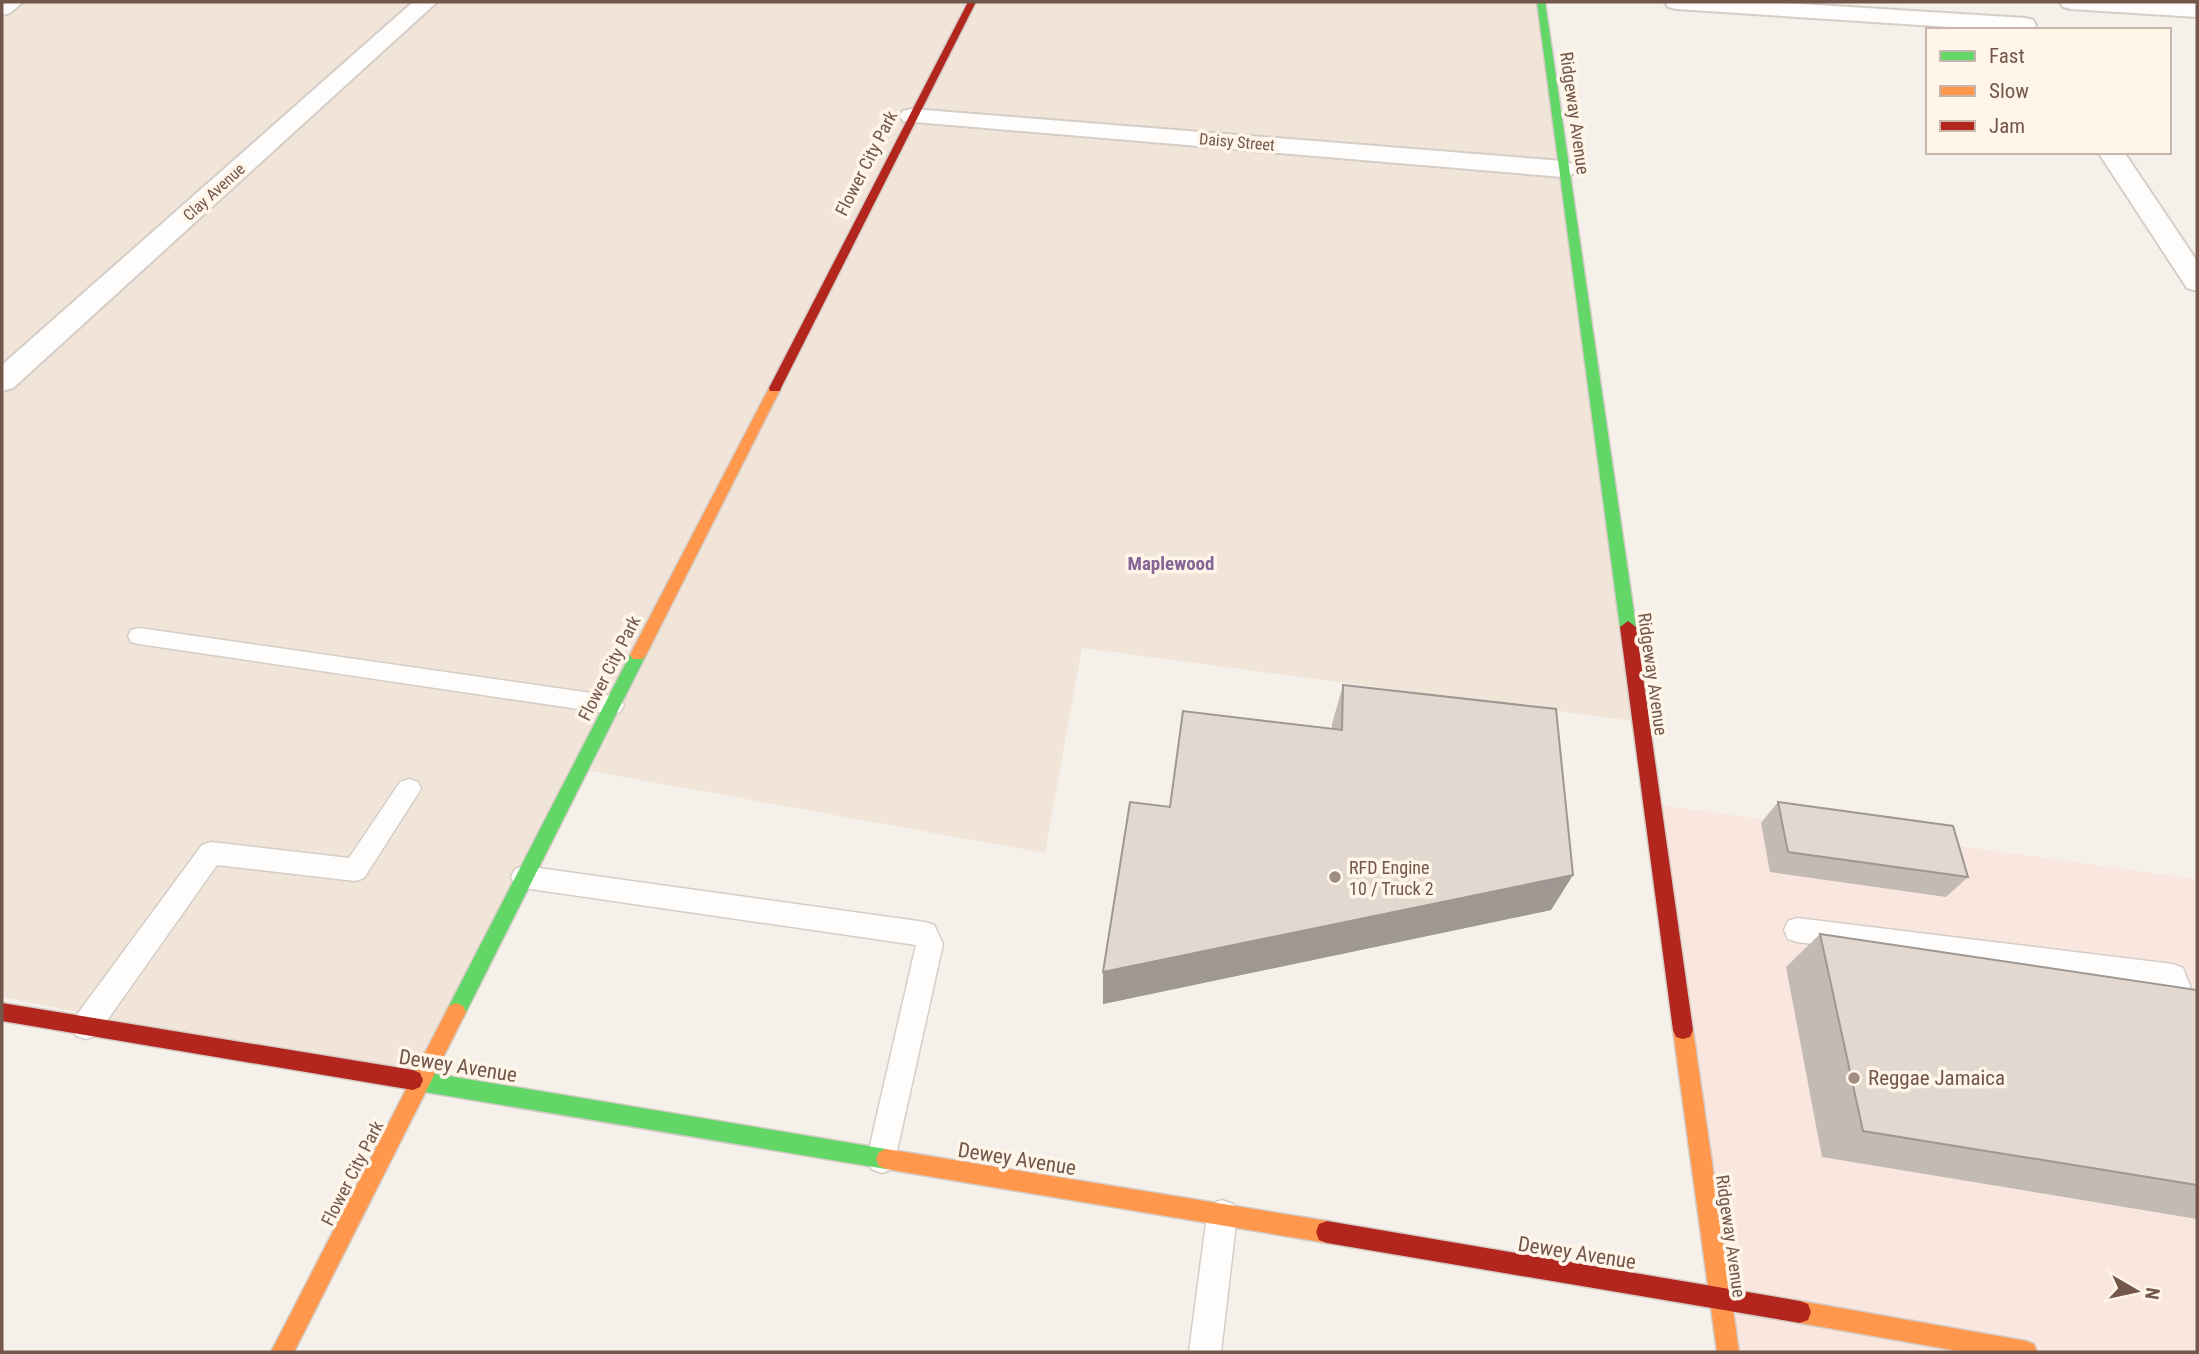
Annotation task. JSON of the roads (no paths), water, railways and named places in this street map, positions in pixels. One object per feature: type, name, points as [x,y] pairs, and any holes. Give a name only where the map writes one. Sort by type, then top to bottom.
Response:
[{"type":"street","points":[[2,8],[12,2]]},
{"type":"street","name":"Clay Avenue","points":[[2,381],[426,2]]},
{"type":"street","name":"Flower City Park","points":[[282,1352],[971,2]]},
{"type":"street","name":"Ridgeway Avenue","points":[[1541,2],[1728,1352]]},
{"type":"street","points":[[1676,2],[1926,10],[2027,27]]},
{"type":"street","points":[[2009,2],[2027,27]]},
{"type":"street","points":[[2071,2],[2197,10]]},
{"type":"street","name":"Daisy Street","points":[[912,116],[1563,169]]},
{"type":"street","points":[[2111,154],[2197,282]]},
{"type":"street","name":"Dewey Avenue","points":[[2,1012],[1721,1298],[2026,1352]]},
{"type":"lane","points":[[139,636],[612,705]]},
{"type":"lane","points":[[86,1026],[211,853],[355,870],[409,789]]},
{"type":"lane","points":[[524,877],[925,934],[930,944],[882,1158]]},
{"type":"lane","points":[[1797,930],[2173,977],[2197,1038]]},
{"type":"lane","points":[[1205,1352],[1222,1215]]},
{"type":"place","name":"RFD Engine 10 / Truck 2","points":[[1335,877]]},
{"type":"place","name":"Reggae Jamaica","points":[[1854,1078]]},
{"type":"district","name":"Maplewood","points":[[1171,563]]}]
